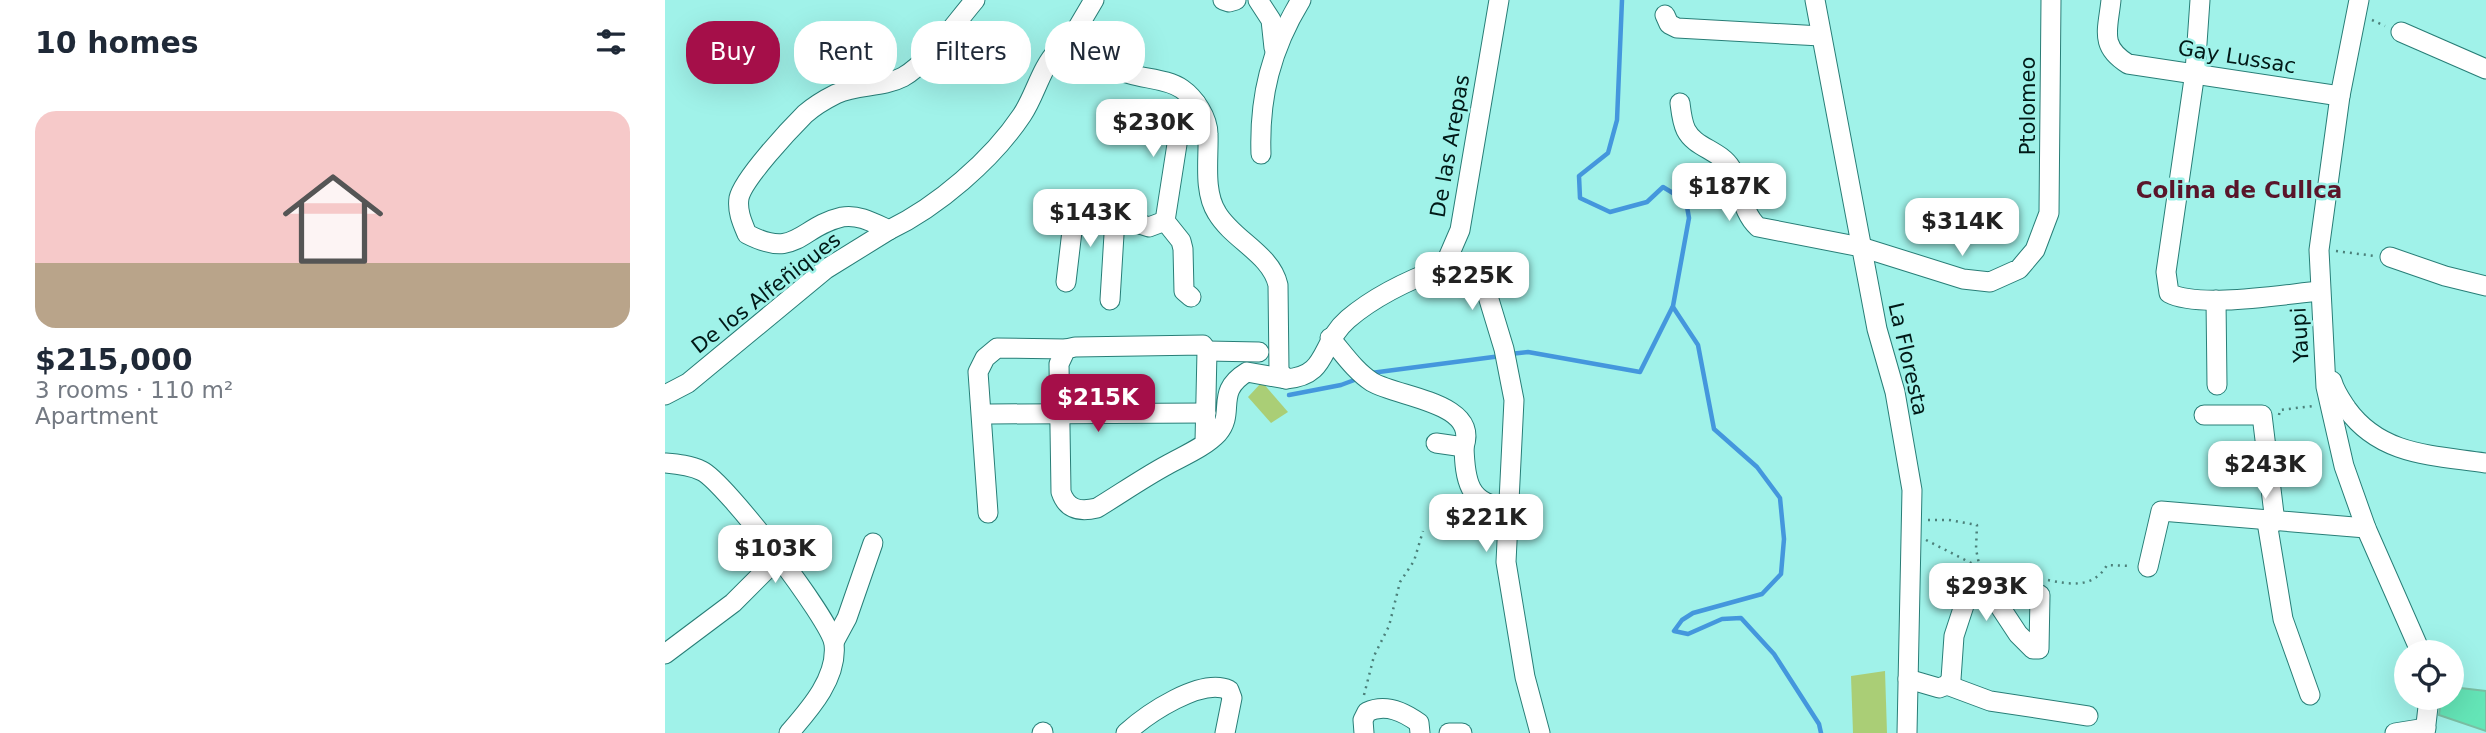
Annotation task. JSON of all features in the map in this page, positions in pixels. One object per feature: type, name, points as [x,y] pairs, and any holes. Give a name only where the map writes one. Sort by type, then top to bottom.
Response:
[{"type":"street","name":"De los Alfeñiques","points":[[889,230],[867,219],[841,217],[783,246],[765,243],[747,234],[739,214],[739,196],[752,176],[806,113],[836,94],[858,86],[885,84],[905,76],[933,50],[975,0]]},
{"type":"street","points":[[1082,21],[1094,0]]},
{"type":"street","points":[[1223,0],[1236,0]]},
{"type":"street","points":[[1258,0],[1271,20],[1274,52]]},
{"type":"street","points":[[1261,154],[1260,119],[1274,52],[1301,0]]},
{"type":"street","name":"De las Arepas","points":[[1444,267],[1460,230],[1499,0]]},
{"type":"street","name":"La Floresta","points":[[1815,0],[1877,329],[1895,392],[1912,490],[1907,733]]},
{"type":"street","name":"Ptolomeo","points":[[1861,247],[1963,279],[1990,282],[2019,269],[2035,250],[2049,213],[2051,0]]},
{"type":"street","name":"Gay Lussac","points":[[2111,0],[2107,42],[2113,55],[2128,64],[2340,96]]},
{"type":"street","points":[[2200,0],[2195,72],[2167,283],[2169,293],[2176,297],[2216,300],[2321,291]]},
{"type":"street","name":"Yaupi","points":[[2357,7],[2340,96],[2319,250],[2323,347],[2330,413],[2344,466],[2366,528],[2415,640]]},
{"type":"street","points":[[1665,15],[1669,24],[1677,28],[1821,36]]},
{"type":"street","points":[[2402,33],[2486,69]]},
{"type":"street","points":[[889,230],[921,214],[956,187],[1009,133],[1022,115],[1045,68]]},
{"type":"street","points":[[1145,78],[1181,88],[1196,103],[1208,131],[1209,185],[1215,212],[1235,235],[1275,272],[1278,285],[1279,371],[1286,379]]},
{"type":"street","points":[[1191,297],[1184,291],[1181,241],[1165,221],[1180,125],[1196,103]]},
{"type":"street","points":[[1680,103],[1685,128],[1692,137],[1723,157],[1741,189],[1747,214],[1758,227],[1861,247]]},
{"type":"street","points":[[1066,282],[1074,214],[1080,208],[1090,208],[1149,227],[1165,221]]},
{"type":"street","points":[[1110,300],[1115,218]]},
{"type":"street","name":"De los Alfeñiques","points":[[665,395],[688,383],[825,269],[889,230]]},
{"type":"street","points":[[2390,257],[2445,276],[2486,286]]},
{"type":"street","points":[[1066,349],[1059,364],[1062,492],[1064,501],[1072,508],[1084,511],[1097,508],[1218,432],[1224,419],[1227,393],[1231,384],[1240,376],[1247,372],[1286,379],[1309,375],[1317,367],[1330,338],[1349,318],[1389,292],[1444,267],[1471,279],[1487,293],[1506,355],[1514,400],[1506,562],[1525,677],[1540,733]]},
{"type":"street","points":[[2216,300],[2217,385]]},
{"type":"street","points":[[1330,338],[1355,368],[1373,382],[1457,414],[1466,430],[1465,475],[1469,486],[1493,507],[1507,507]]},
{"type":"street","points":[[988,513],[978,372],[985,358],[997,348],[1203,345],[1207,351],[1205,442]]},
{"type":"street","points":[[2323,347],[2335,391],[2359,426],[2389,446],[2486,463]]},
{"type":"street","points":[[1207,351],[1259,352]]},
{"type":"street","points":[[990,414],[1206,413]]},
{"type":"street","points":[[2204,415],[2262,415],[2283,619],[2310,695]]},
{"type":"street","points":[[1436,443],[1464,447]]},
{"type":"street","points":[[665,463],[703,471],[721,486],[797,581],[834,642]]},
{"type":"street","points":[[2148,567],[2161,511],[2366,528]]},
{"type":"street","points":[[789,733],[823,689],[833,662],[834,642],[847,618],[873,543]]},
{"type":"street","points":[[665,654],[733,603],[778,558]]},
{"type":"street","points":[[1908,679],[1939,688],[1947,685],[1951,679],[1954,636],[1972,581],[1983,581],[2018,634],[2033,649],[2039,649],[2041,641],[2040,595]]},
{"type":"street","points":[[1947,685],[1961,693],[1990,701],[2088,716]]},
{"type":"street","points":[[1126,733],[1140,720],[1175,700],[1209,687],[1229,690],[1233,698],[1225,733]]},
{"type":"street","points":[[1364,733],[1363,720],[1367,712],[1382,708],[1397,710],[1419,723],[1420,733]]},
{"type":"street","points":[[2395,733],[2426,731],[2428,710]]},
{"type":"street","points":[[1449,733],[1462,733]]},
{"type":"path","points":[[2357,7],[2402,33]]},
{"type":"path","points":[[2319,250],[2390,257]]},
{"type":"path","points":[[2262,415],[2280,415],[2280,410],[2321,406],[2321,412],[2330,413]]},
{"type":"path","points":[[1949,520],[1977,525],[1976,549],[1980,567],[1911,526],[1949,520]]},
{"type":"path","points":[[1367,712],[1364,694],[1374,656],[1389,626],[1401,582],[1414,561],[1423,531]]},
{"type":"path","points":[[1993,570],[2066,584],[2090,582],[2100,576],[2106,565],[2148,567]]},
{"type":"green space","points":[[1262,382],[1288,412],[1271,423],[1248,397]]},
{"type":"green space","points":[[1885,671],[1887,733],[1853,733],[1851,676]]},
{"type":"building","points":[[2464,688],[2486,691],[2486,731],[2439,715],[2440,710],[2464,710]]},
{"type":"waterway","points":[[1510,354],[1528,352],[1640,372],[1673,306],[1689,218],[1686,201],[1663,187],[1647,202],[1610,212],[1580,198],[1579,176],[1608,153],[1617,120],[1622,0]]},
{"type":"waterway","points":[[1673,307],[1698,345],[1714,429],[1757,467],[1780,498],[1784,539],[1781,574],[1762,594],[1693,613],[1682,620],[1674,631],[1688,634],[1722,619],[1741,618],[1774,654],[1819,724],[1821,733]]},
{"type":"waterway","points":[[1371,373],[1501,356]]},
{"type":"waterway","points":[[1289,395],[1341,385],[1357,379]]},
{"type":"district","name":"Colina de Cullca","points":[[2239,190]]}]
